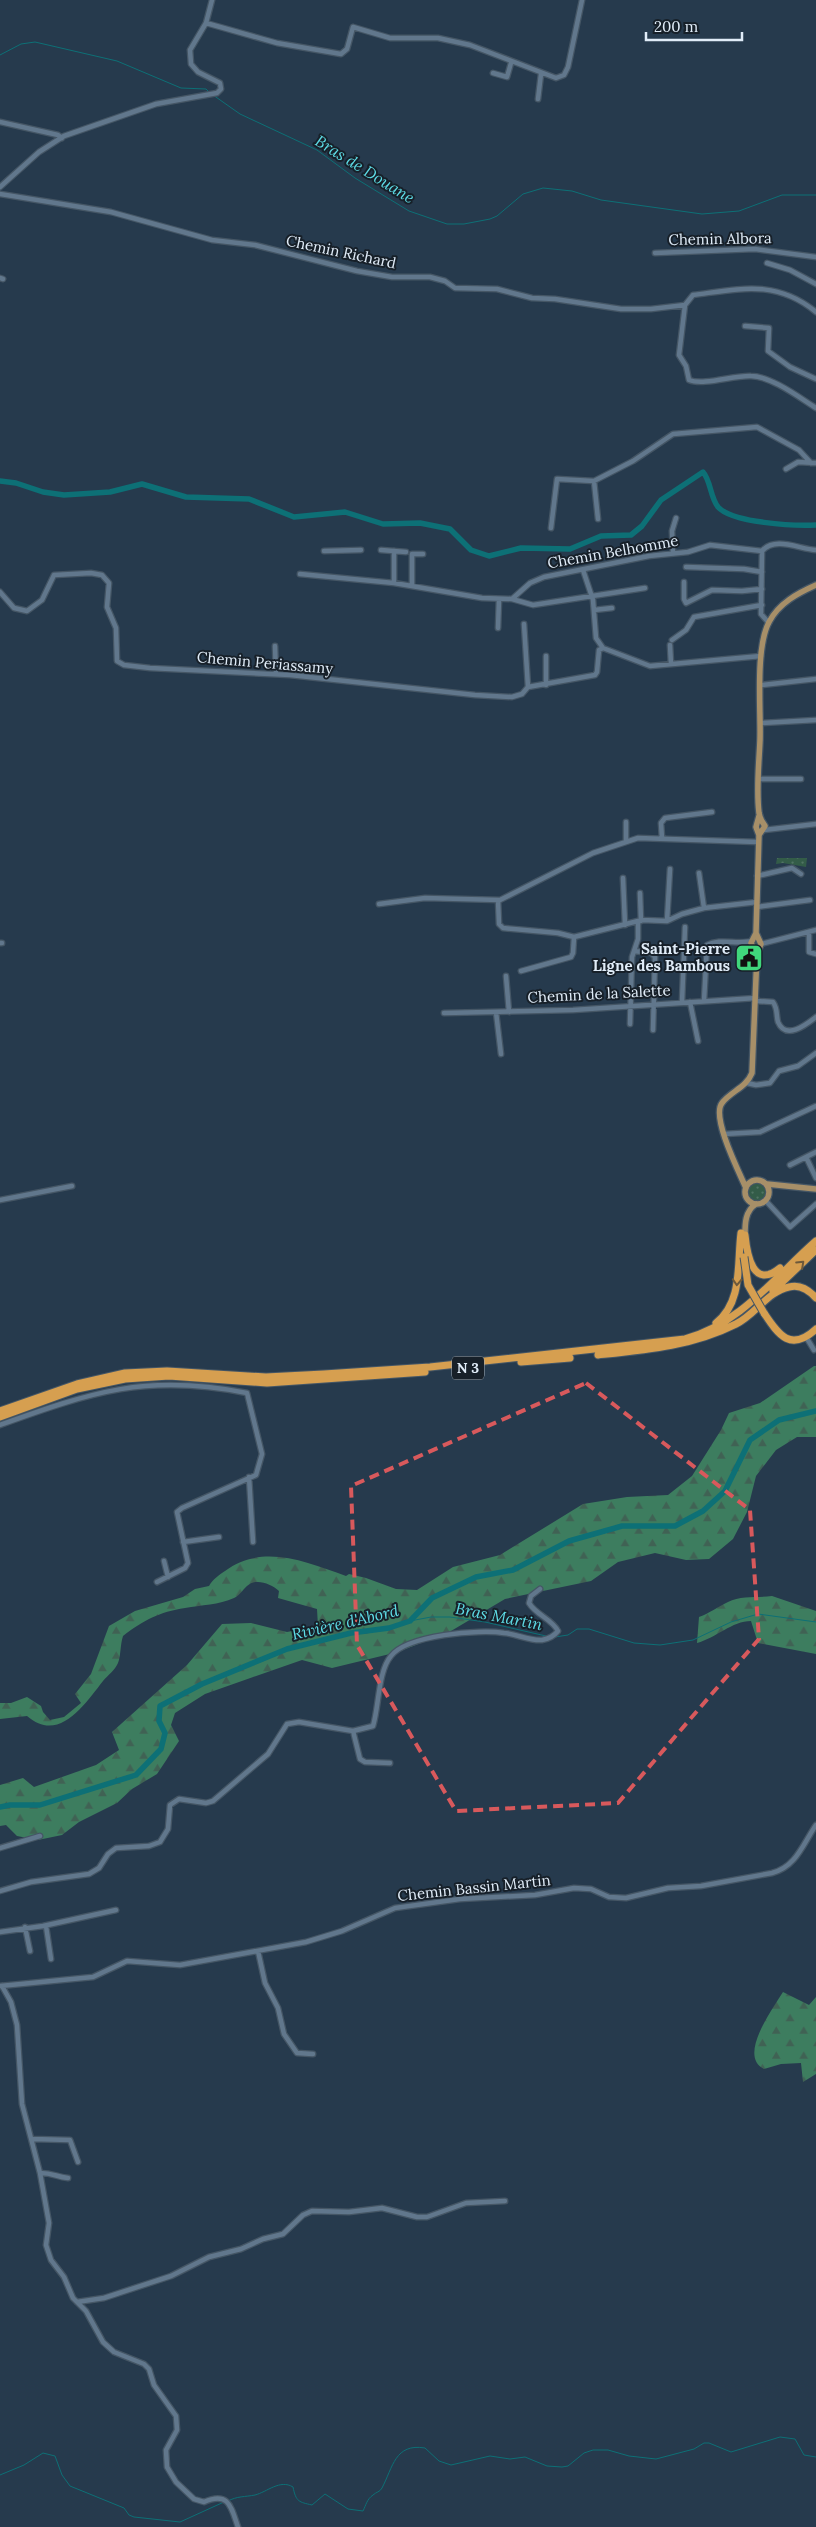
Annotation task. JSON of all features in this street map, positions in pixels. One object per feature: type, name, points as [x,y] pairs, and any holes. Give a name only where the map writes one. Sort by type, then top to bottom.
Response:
[{"type":"highway","name":"N 3","points":[[743,1236],[752,1267],[765,1275],[772,1275],[816,1236]]},
{"type":"highway","name":"N 3","points":[[743,1236],[748,1285],[764,1314],[782,1337],[797,1340],[806,1337]]},
{"type":"highway","name":"N 3","points":[[635,1346],[692,1334],[720,1321],[732,1304],[737,1289],[743,1236]]},
{"type":"highway","name":"N 3","points":[[0,1411],[77,1384],[125,1373],[167,1371],[266,1377],[430,1367],[635,1346],[699,1335],[722,1324],[740,1311],[816,1240]]},
{"type":"highway","name":"N 3","points":[[724,1330],[746,1315],[816,1250]]},
{"type":"highway","name":"N 3","points":[[0,1417],[70,1391],[125,1378],[169,1376],[266,1383],[431,1371],[671,1347],[697,1341],[724,1330],[743,1320],[784,1288],[799,1287],[806,1289],[816,1298]]},
{"type":"highway","name":"N 3","points":[[764,1314],[778,1330],[790,1336],[796,1336]]},
{"type":"highway","points":[[796,1336],[815,1326]]},
{"type":"highway","points":[[796,1336],[806,1337],[815,1326]]},
{"type":"main road","points":[[767,1184],[770,1191],[766,1201],[756,1204],[748,1200],[746,1188],[720,1124],[719,1108],[729,1096],[747,1083],[752,1073],[761,830],[758,780],[761,656],[764,634],[770,621],[793,596],[816,584]]},
{"type":"main road","points":[[740,1175],[752,1181],[758,1180],[767,1184],[816,1189]]},
{"type":"main road","points":[[746,1188],[752,1181]]},
{"type":"main road","points":[[770,1191],[782,1186]]},
{"type":"main road","name":"N 3","points":[[743,1236],[748,1200]]},
{"type":"main road","name":"N 3","points":[[743,1236],[746,1219],[752,1207],[756,1204]]},
{"type":"street","points":[[0,187],[38,152],[62,138],[150,106],[212,94],[221,89],[220,83],[198,72],[191,64],[190,50],[206,23],[212,0]]},
{"type":"street","points":[[206,23],[277,43],[342,54],[347,50],[353,27],[390,38],[438,38],[470,45],[511,63],[556,78],[564,75],[582,0]]},
{"type":"street","points":[[493,74],[509,79],[511,63]]},
{"type":"street","points":[[538,99],[542,74]]},
{"type":"street","points":[[0,122],[40,130],[62,138]]},
{"type":"street","points":[[0,179],[6,181]]},
{"type":"street","name":"Chemin Richard","points":[[0,194],[111,212],[212,240],[255,245],[357,271],[392,277],[430,277],[445,281],[455,288],[497,289],[532,298],[555,299],[621,309],[651,309],[685,305],[693,294],[765,289],[786,293],[816,312]]},
{"type":"street","name":"Chemin Albora","points":[[655,253],[755,249],[816,257]]},
{"type":"street","points":[[767,263],[790,270],[816,284]]},
{"type":"street","points":[[685,305],[679,355],[686,366],[689,380],[761,377],[807,400],[816,408]]},
{"type":"street","points":[[745,326],[769,328],[768,351],[790,367],[816,379]]},
{"type":"street","points":[[551,528],[557,479],[594,481],[678,433],[757,427],[799,450],[814,463]]},
{"type":"street","points":[[786,468],[798,462],[814,463]]},
{"type":"street","points":[[594,481],[598,519]]},
{"type":"street","points":[[673,553],[672,531],[676,518]]},
{"type":"street","points":[[770,621],[762,617],[762,552],[766,546],[774,544],[816,550]]},
{"type":"street","name":"Chemin Belhomme","points":[[512,599],[537,579],[673,553],[688,552],[714,545],[762,552]]},
{"type":"street","points":[[324,551],[361,550]]},
{"type":"street","points":[[381,550],[406,552]]},
{"type":"street","points":[[394,551],[394,583]]},
{"type":"street","points":[[412,586],[412,554],[423,554]]},
{"type":"street","points":[[686,568],[744,569],[762,572]]},
{"type":"street","points":[[583,570],[594,610],[596,638],[603,648],[645,665],[761,656]]},
{"type":"street","name":"Chemin Periassamy","points":[[0,592],[14,608],[27,611],[42,600],[54,575],[97,573],[107,579],[107,609],[116,628],[117,661],[119,663],[150,668],[276,674],[475,695],[512,697],[522,694],[528,687],[595,675],[597,672],[598,650],[603,648]]},
{"type":"street","points":[[300,574],[394,583],[499,599],[512,599],[533,605],[645,588]]},
{"type":"street","points":[[684,582],[684,599],[686,603],[712,590],[742,591],[762,589]]},
{"type":"street","points":[[498,628],[499,599]]},
{"type":"street","points":[[594,610],[612,608]]},
{"type":"street","points":[[671,664],[671,642],[686,630],[694,617],[762,608]]},
{"type":"street","points":[[524,624],[528,687]]},
{"type":"street","points":[[275,646],[276,674]]},
{"type":"street","points":[[546,656],[546,684]]},
{"type":"street","points":[[761,685],[816,679]]},
{"type":"street","points":[[760,723],[816,720]]},
{"type":"street","points":[[758,780],[801,779]]},
{"type":"street","points":[[662,838],[661,823],[665,818],[712,812]]},
{"type":"street","points":[[626,822],[626,841]]},
{"type":"street","points":[[379,904],[425,898],[498,900],[593,853],[641,837],[727,842],[761,830],[816,824]]},
{"type":"street","points":[[758,876],[792,868],[801,874]]},
{"type":"street","points":[[667,921],[670,869]]},
{"type":"street","points":[[700,873],[704,908]]},
{"type":"street","points":[[623,878],[625,925]]},
{"type":"street","points":[[630,1024],[634,951],[638,939],[640,893]]},
{"type":"street","points":[[498,900],[499,924],[502,928],[574,936],[639,921],[667,921],[682,914],[704,908],[810,900]]},
{"type":"street","points":[[682,1002],[685,927]]},
{"type":"street","points":[[704,1001],[707,945],[713,943],[756,943],[816,930]]},
{"type":"street","points":[[809,932],[809,952],[816,954]]},
{"type":"street","points":[[521,971],[571,957],[573,954],[574,936]]},
{"type":"street","points":[[634,951],[651,953],[655,957],[653,1030]]},
{"type":"street","points":[[506,976],[509,1012]]},
{"type":"street","points":[[756,999],[773,1002],[780,1025],[788,1030],[796,1030],[816,1017]]},
{"type":"street","name":"Chemin de la Salette","points":[[444,1013],[509,1012],[756,999]]},
{"type":"street","points":[[690,1002],[698,1041]]},
{"type":"street","points":[[496,1012],[500,1054]]},
{"type":"street","points":[[747,1083],[756,1086],[770,1083],[779,1071],[798,1066],[816,1053]]},
{"type":"street","points":[[724,1134],[760,1132],[816,1106]]},
{"type":"street","points":[[790,1165],[816,1152]]},
{"type":"street","points":[[806,1157],[816,1178]]},
{"type":"street","points":[[0,1200],[72,1186]]},
{"type":"street","points":[[766,1201],[790,1227],[816,1204]]},
{"type":"street","points":[[806,1337],[814,1350]]},
{"type":"street","points":[[0,1425],[75,1398],[135,1385],[176,1385],[247,1393],[262,1454],[256,1475],[182,1508],[177,1512],[188,1563],[185,1568],[157,1582]]},
{"type":"street","points":[[249,1477],[253,1542]]},
{"type":"street","points":[[183,1542],[218,1537]]},
{"type":"street","points":[[164,1561],[168,1577]]},
{"type":"street","points":[[0,1891],[31,1882],[89,1874],[99,1868],[108,1854],[116,1848],[149,1846],[160,1842],[168,1829],[170,1805],[179,1799],[206,1803],[213,1801],[268,1754],[288,1724],[299,1722],[354,1731],[373,1726],[386,1666],[394,1652],[413,1644],[458,1632],[504,1632],[542,1640],[554,1636],[558,1631],[556,1627],[539,1615],[529,1603],[531,1596],[540,1589]]},
{"type":"street","points":[[354,1731],[360,1759],[365,1762],[390,1763]]},
{"type":"street","name":"Chemin Bassin Martin","points":[[1,1986],[93,1976],[127,1961],[180,1965],[258,1951],[326,1937],[395,1908],[460,1899],[549,1894],[574,1888],[591,1889],[609,1897],[626,1898],[668,1888],[701,1886],[772,1873],[791,1864],[816,1825]]},
{"type":"street","points":[[0,1848],[40,1836]]},
{"type":"street","points":[[0,1932],[25,1927],[46,1926],[116,1910]]},
{"type":"street","points":[[46,1926],[51,1959]]},
{"type":"street","points":[[25,1927],[30,1951]]},
{"type":"street","points":[[258,1951],[265,1983],[278,2008],[287,2041],[297,2053],[313,2054]]},
{"type":"street","points":[[1,1986],[11,2002],[17,2024],[22,2104],[40,2173],[49,2223],[46,2245],[51,2260],[77,2302],[86,2311],[103,2342],[114,2352],[144,2364],[149,2369],[154,2385],[176,2416],[177,2430],[166,2450],[167,2467],[176,2482],[194,2499],[204,2502],[216,2497],[225,2499],[231,2507],[238,2527]]},
{"type":"street","points":[[32,2139],[70,2140],[78,2162]]},
{"type":"street","points":[[40,2173],[53,2173],[60,2178],[68,2178]]},
{"type":"street","points":[[77,2302],[104,2298],[171,2276],[209,2257],[241,2249],[263,2239],[283,2234],[303,2215],[312,2210],[349,2212],[382,2208],[417,2217],[427,2217],[466,2203],[505,2201]]},
{"type":"highlighted area","points":[[586,1383],[750,1510],[759,1639],[618,1803],[456,1811],[357,1645],[351,1486]]},
{"type":"green space","points":[[777,858],[807,858],[806,867],[783,863],[776,864]]},
{"type":"green space","points":[[757,1182],[764,1185],[767,1192],[764,1199],[757,1202],[750,1199],[747,1192],[750,1185]]},
{"type":"green space","points":[[816,1366],[816,1437],[797,1437],[776,1450],[756,1476],[747,1512],[733,1539],[709,1559],[686,1560],[655,1553],[618,1562],[591,1581],[505,1599],[451,1631],[398,1652],[332,1668],[302,1660],[205,1694],[175,1713],[171,1725],[179,1741],[157,1774],[132,1789],[117,1803],[79,1822],[62,1835],[38,1840],[17,1836],[6,1825],[0,1826],[0,1785],[23,1778],[34,1787],[96,1765],[119,1750],[112,1732],[187,1665],[222,1624],[251,1623],[287,1632],[318,1626],[317,1609],[278,1598],[279,1591],[275,1587],[254,1582],[237,1596],[228,1600],[167,1612],[145,1621],[131,1630],[123,1636],[119,1660],[115,1668],[70,1718],[50,1726],[39,1723],[27,1716],[0,1719],[0,1703],[11,1703],[27,1697],[41,1706],[43,1712],[50,1720],[64,1717],[81,1703],[75,1694],[91,1674],[109,1626],[135,1611],[183,1597],[195,1589],[209,1586],[212,1581],[225,1571],[239,1563],[254,1558],[285,1558],[316,1565],[346,1576],[349,1574],[366,1578],[396,1589],[417,1590],[453,1567],[500,1555],[583,1504],[627,1497],[668,1495],[692,1476],[721,1430],[729,1413],[760,1403]]},
{"type":"green space","points":[[772,1596],[816,1611],[816,1654],[758,1643],[751,1621],[737,1624],[697,1643],[699,1617],[733,1600]]},
{"type":"green space","points":[[783,1992],[809,2005],[816,1997],[816,2074],[803,2082],[801,2063],[781,2064],[764,2069],[757,2063],[754,2054],[760,2031]]},
{"type":"waterway","name":"Bras de Douane","points":[[0,55],[21,44],[35,42],[117,61],[181,88],[206,89],[210,93]]},
{"type":"waterway","name":"Bras de Douane","points":[[213,95],[240,114],[317,150],[355,178],[409,211],[447,224],[464,224],[490,219],[497,216],[523,194],[543,188],[572,191],[601,200],[702,214],[739,211],[782,195],[816,195]]},
{"type":"waterway","points":[[0,481],[16,483],[43,492],[64,495],[110,492],[142,484],[186,497],[249,499],[294,517],[345,512],[383,524],[420,523],[450,529],[471,550],[489,556],[521,548],[570,549],[601,536],[631,535],[642,526],[661,500],[703,472],[708,480],[715,503],[725,512],[749,520],[793,525],[816,525]]},
{"type":"waterway","name":"Bras Martin","points":[[0,1807],[40,1805],[136,1775],[161,1749],[165,1733],[159,1721],[160,1706],[202,1684],[287,1649],[351,1633],[389,1628],[410,1621],[432,1598],[476,1577],[513,1570],[569,1541],[622,1526],[675,1526],[703,1511],[725,1491],[750,1440],[779,1420],[816,1411]]},
{"type":"waterway","name":"Bras Martin","points":[[555,1637],[568,1635],[577,1629],[589,1629],[634,1643],[660,1645],[693,1640],[731,1622],[758,1614],[816,1622]]},
{"type":"waterway","name":"Bras Martin","points":[[410,1621],[431,1617],[450,1617],[485,1622],[546,1636]]},
{"type":"waterway","points":[[228,2501],[238,2497],[255,2495],[283,2484],[293,2487],[295,2496],[304,2503],[312,2505],[325,2494],[348,2509],[363,2511],[369,2498],[381,2489],[396,2458],[407,2449],[415,2447],[425,2448],[439,2461],[451,2465],[490,2456],[510,2459],[525,2457],[547,2466],[562,2467],[568,2466],[584,2453],[593,2450],[608,2450],[629,2456],[656,2459],[694,2449],[704,2443],[709,2443],[731,2452],[780,2437],[795,2439],[804,2455],[816,2457]]},
{"type":"waterway","points":[[0,2475],[24,2465],[43,2453],[55,2456],[62,2475],[70,2486],[124,2508],[129,2515],[134,2517],[180,2522],[224,2502]]},
{"type":"place","name":"Saint-Pierre Ligne des Bambous","points":[[749,958]]},
{"type":"water label","name":"Rivière d'Abord","points":[[345,1622]]}]
